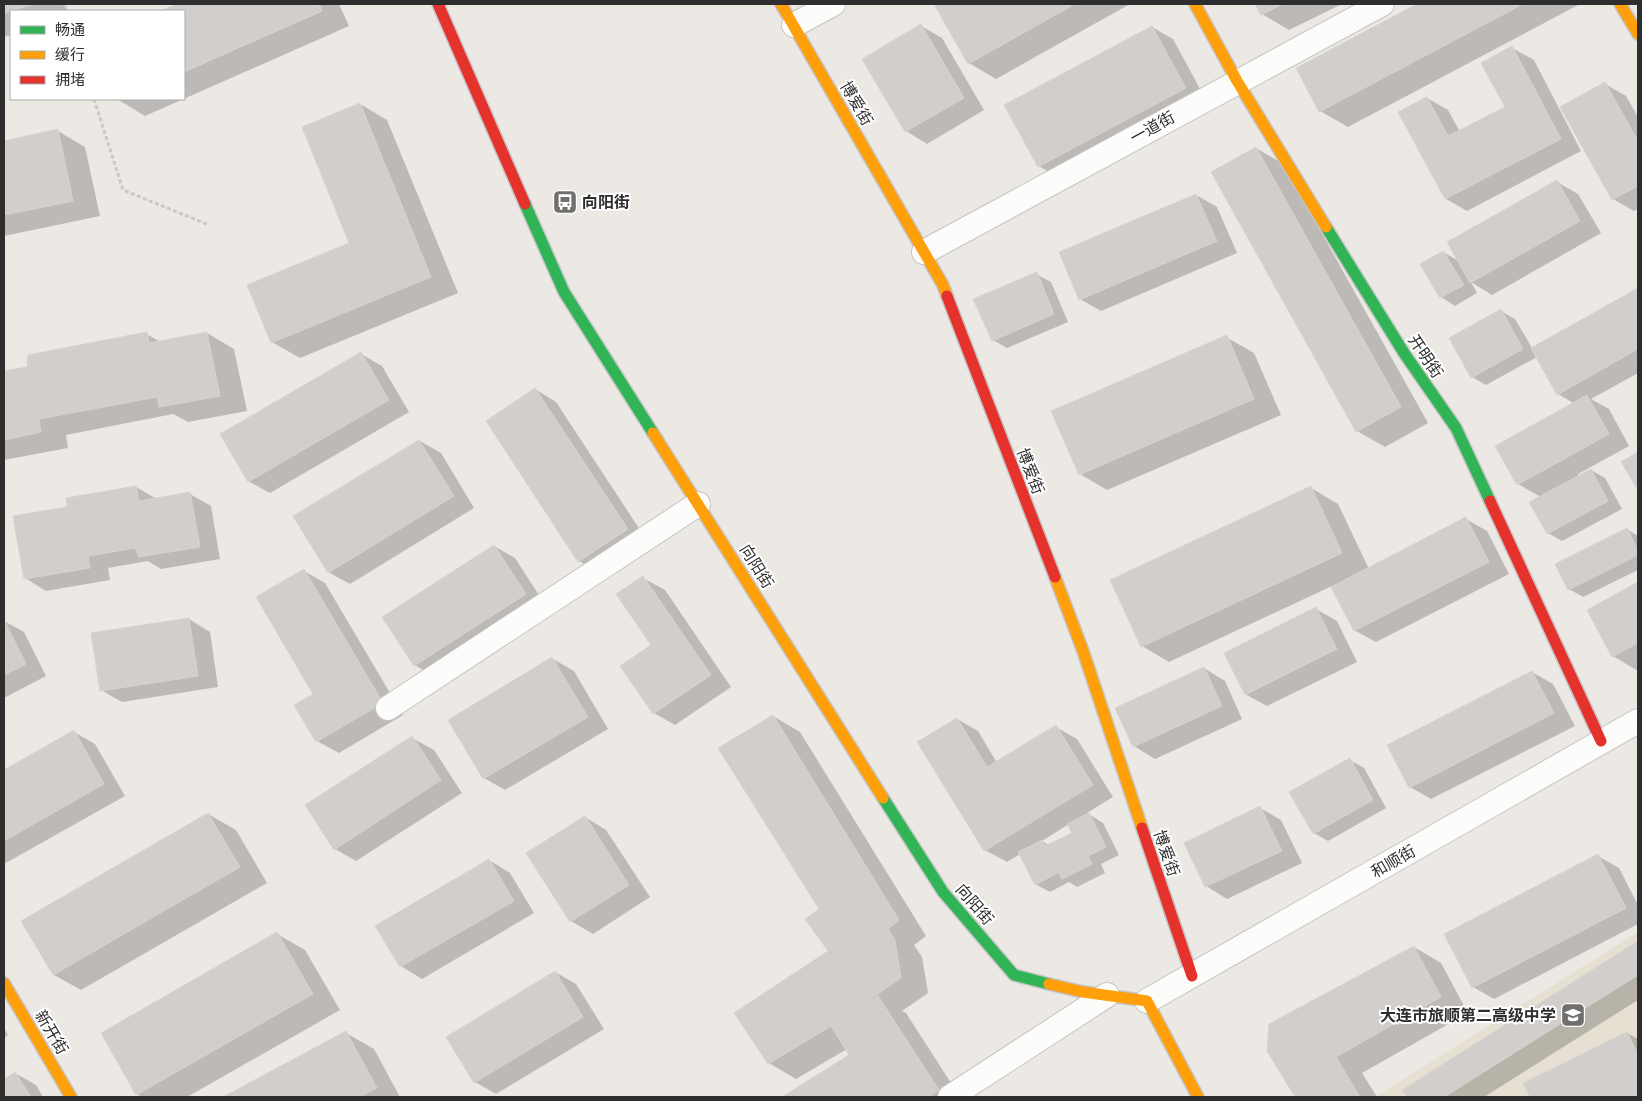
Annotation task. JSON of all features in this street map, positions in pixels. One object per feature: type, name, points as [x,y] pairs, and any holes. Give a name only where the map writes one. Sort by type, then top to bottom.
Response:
[{"type":"street","name":"向阳街","points":[[438,4],[564,292],[943,892],[1014,974],[1083,992],[1147,1001]]},
{"type":"street","name":"博爱街","points":[[781,4],[943,285],[1082,651],[1192,976]]},
{"type":"street","points":[[794,25],[833,4]]},
{"type":"street","name":"开明街","points":[[1195,4],[1238,81],[1404,353],[1456,428],[1601,741]]},
{"type":"street","name":"一道街","points":[[924,252],[1382,4]]},
{"type":"street","points":[[1620,4],[1638,34]]},
{"type":"street","points":[[388,708],[698,504]]},
{"type":"street","name":"和顺街","points":[[1147,1001],[1638,720]]},
{"type":"street","name":"新开街","points":[[4,983],[71,1097]]},
{"type":"street","points":[[950,1097],[1107,995]]},
{"type":"street","points":[[1147,1001],[1198,1097]]},
{"type":"path","points":[[94,100],[123,190],[209,225]]},
{"type":"shaded area","name":"大连市旅顺第二高级中学","points":[[1638,932],[1638,1097],[1375,1097]]},
{"type":"building","points":[[4,4],[34,4],[10,10],[4,13]]},
{"type":"building","points":[[177,4],[319,4],[322,11],[185,72],[185,10],[162,10]]},
{"type":"building","points":[[934,4],[1075,4],[968,64]]},
{"type":"building","points":[[1255,4],[1283,4],[1261,15]]},
{"type":"building","points":[[1417,4],[1523,4],[1319,112],[1296,68]]},
{"type":"building","points":[[921,24],[964,98],[905,132],[862,59]]},
{"type":"building","points":[[1152,26],[1186,88],[1038,167],[1004,105]]},
{"type":"building","points":[[1512,46],[1561,139],[1445,199],[1398,112],[1427,97],[1448,136],[1505,107],[1481,63]]},
{"type":"building","points":[[1605,82],[1638,141],[1638,186],[1612,200],[1560,107]]},
{"type":"building","points":[[360,103],[431,277],[271,343],[247,285],[349,243],[302,127]]},
{"type":"building","points":[[58,129],[73,201],[4,215],[4,141]]},
{"type":"building","points":[[1256,147],[1401,407],[1356,432],[1211,172]]},
{"type":"building","points":[[1557,180],[1580,221],[1470,283],[1447,242]]},
{"type":"building","points":[[1196,194],[1217,241],[1079,300],[1059,252]]},
{"type":"building","points":[[1443,251],[1464,285],[1440,298],[1420,264]]},
{"type":"building","points":[[1037,272],[1054,314],[992,341],[973,299]]},
{"type":"building","points":[[1638,288],[1638,349],[1557,395],[1531,348]]},
{"type":"building","points":[[1501,309],[1523,349],[1471,378],[1449,338]]},
{"type":"building","points":[[147,332],[149,343],[207,332],[220,396],[159,407],[157,397],[39,419],[41,432],[4,440],[4,371],[27,367],[28,355]]},
{"type":"building","points":[[1227,335],[1254,399],[1079,475],[1051,411]]},
{"type":"building","points":[[361,352],[389,400],[248,482],[220,434]]},
{"type":"building","points":[[535,388],[628,529],[578,562],[486,421]]},
{"type":"building","points":[[1587,395],[1609,434],[1517,485],[1495,446]]},
{"type":"building","points":[[419,440],[454,496],[328,573],[293,516]]},
{"type":"building","points":[[1638,452],[1638,486],[1636,487],[1621,462]]},
{"type":"building","points":[[1591,469],[1608,501],[1547,534],[1529,502]]},
{"type":"building","points":[[136,486],[139,501],[190,492],[200,547],[139,557],[135,548],[88,556],[90,568],[24,579],[13,516],[67,507],[66,498]]},
{"type":"building","points":[[1311,486],[1342,553],[1141,647],[1110,580]]},
{"type":"building","points":[[1466,517],[1489,562],[1354,631],[1331,587]]},
{"type":"building","points":[[1627,528],[1638,551],[1638,555],[1568,590],[1555,564]]},
{"type":"building","points":[[494,545],[526,594],[414,666],[382,617]]},
{"type":"building","points":[[304,569],[383,703],[316,742],[294,705],[313,694],[256,597]]},
{"type":"building","points":[[643,576],[711,675],[653,714],[620,666],[651,645],[616,594]]},
{"type":"building","points":[[1638,582],[1638,643],[1612,657],[1587,610]]},
{"type":"building","points":[[1316,607],[1337,649],[1245,695],[1224,653]]},
{"type":"building","points":[[189,618],[198,676],[100,691],[91,633]]},
{"type":"building","points":[[4,620],[26,664],[4,675]]},
{"type":"building","points":[[552,657],[588,717],[483,779],[448,720]]},
{"type":"building","points":[[1204,667],[1222,706],[1133,747],[1115,708]]},
{"type":"building","points":[[1532,671],[1554,713],[1409,788],[1387,745]]},
{"type":"building","points":[[773,715],[899,920],[888,929],[895,940],[901,978],[831,1026],[768,1064],[734,1013],[828,951],[805,919],[819,909],[718,748]]},
{"type":"building","points":[[957,718],[987,767],[1056,725],[1093,785],[984,851],[917,742]]},
{"type":"building","points":[[74,730],[104,784],[4,841],[4,770]]},
{"type":"building","points":[[412,736],[441,780],[334,850],[305,805]]},
{"type":"building","points":[[1350,758],[1373,800],[1313,834],[1289,792]]},
{"type":"building","points":[[1260,806],[1282,851],[1205,887],[1184,843]]},
{"type":"building","points":[[208,813],[240,867],[53,975],[21,921]]},
{"type":"building","points":[[1089,813],[1106,847],[1088,856],[1092,864],[1062,879],[1059,872],[1035,885],[1018,852],[1042,840],[1045,846],[1072,833],[1067,824]]},
{"type":"building","points":[[585,816],[629,885],[570,922],[526,853]]},
{"type":"building","points":[[1598,854],[1626,908],[1472,988],[1444,934]]},
{"type":"building","points":[[489,859],[514,901],[400,967],[375,926]]},
{"type":"building","points":[[277,932],[313,994],[136,1095],[101,1033]]},
{"type":"building","points":[[1638,941],[1638,975],[1444,1097],[1407,1097],[1402,1090]]},
{"type":"building","points":[[1414,946],[1441,997],[1336,1057],[1360,1097],[1295,1097],[1267,1051],[1269,1024]]},
{"type":"building","points":[[555,971],[583,1017],[474,1083],[446,1037]]},
{"type":"building","points":[[878,996],[939,1090],[928,1097],[782,1097],[849,1055],[831,1026]]},
{"type":"building","points":[[346,1031],[377,1088],[360,1097],[223,1097]]},
{"type":"building","points":[[1627,1032],[1638,1054],[1638,1097],[1530,1097],[1523,1083]]},
{"type":"building","points":[[15,1072],[31,1097],[4,1097],[4,1079]]},
{"type":"traffic: fast","points":[[525,204],[564,292],[653,433]]},
{"type":"traffic: fast","points":[[1326,227],[1404,353],[1456,428],[1490,501]]},
{"type":"traffic: fast","points":[[883,798],[943,892],[1014,975],[1049,984]]},
{"type":"traffic: slow","points":[[781,4],[943,285],[947,296]]},
{"type":"traffic: slow","points":[[1195,4],[1237,81],[1326,227]]},
{"type":"traffic: slow","points":[[1620,4],[1638,34]]},
{"type":"traffic: slow","points":[[653,433],[883,798]]},
{"type":"traffic: slow","points":[[1055,577],[1083,651],[1142,828]]},
{"type":"traffic: slow","points":[[4,983],[71,1097]]},
{"type":"traffic: slow","points":[[1049,984],[1083,992],[1147,1001],[1198,1097]]},
{"type":"traffic: jam","points":[[438,4],[525,204]]},
{"type":"traffic: jam","points":[[947,296],[1055,577]]},
{"type":"traffic: jam","points":[[1490,501],[1601,741]]},
{"type":"traffic: jam","points":[[1142,828],[1192,976]]},
{"type":"place","name":"向阳街","points":[[565,202]]},
{"type":"place","name":"大连市旅顺第二高级中学","points":[[1573,1015]]}]
